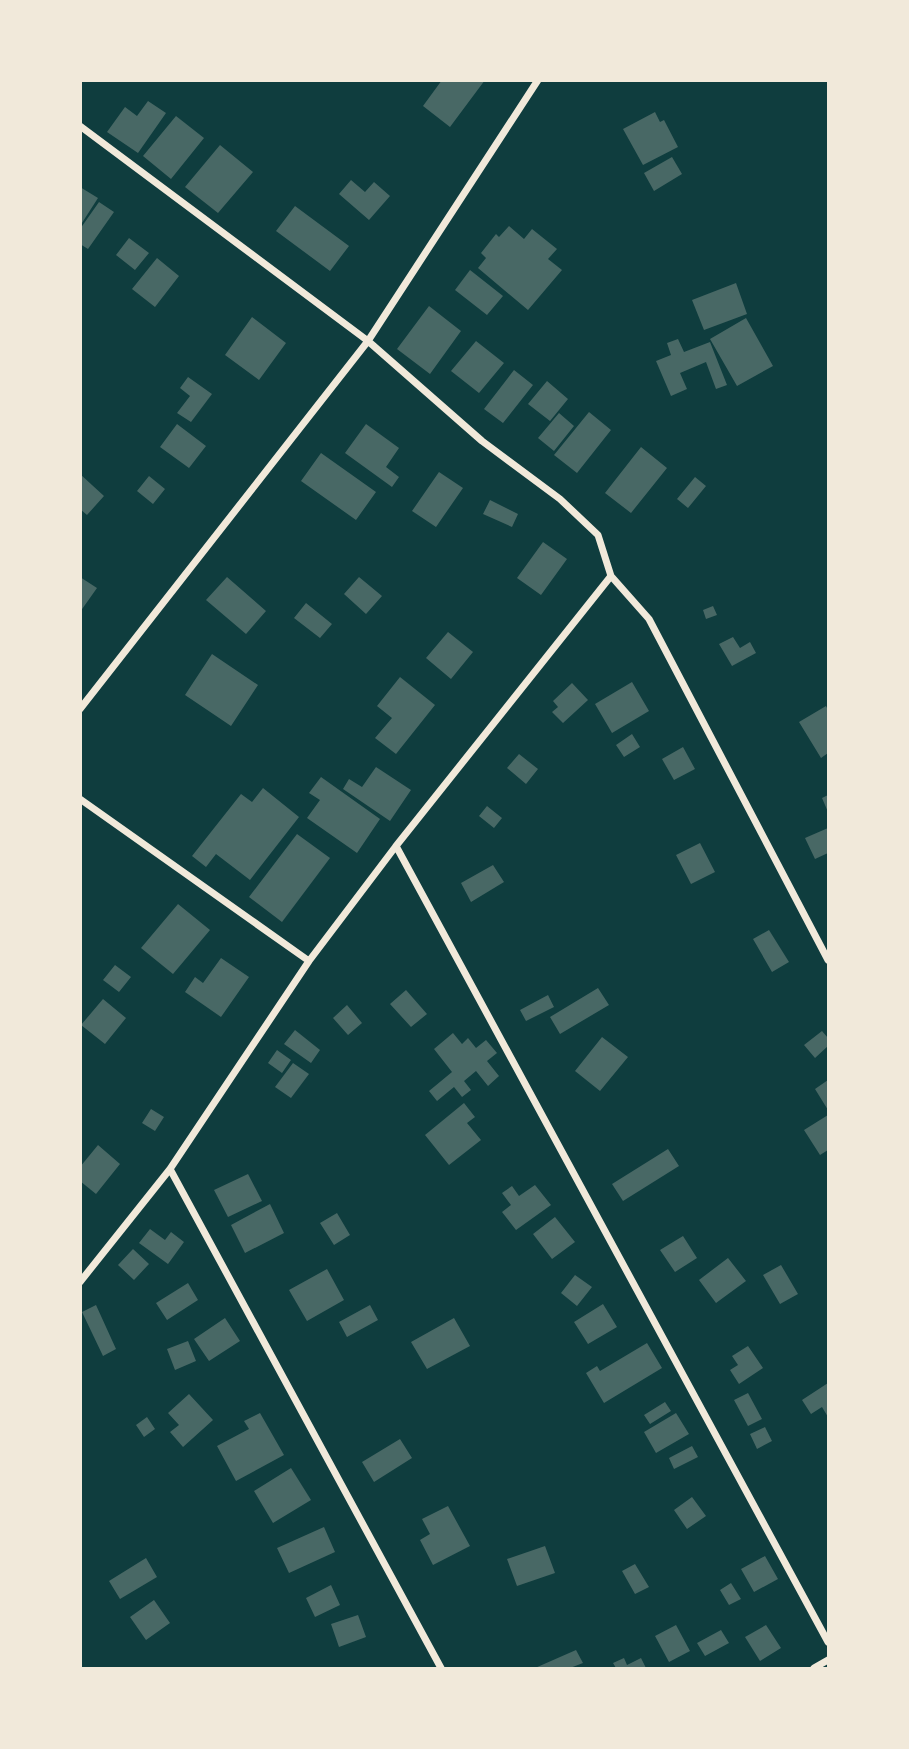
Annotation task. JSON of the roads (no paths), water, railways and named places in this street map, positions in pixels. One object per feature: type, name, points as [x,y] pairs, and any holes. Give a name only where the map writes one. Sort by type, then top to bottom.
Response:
[{"type":"street","points":[[80,709],[368,341],[538,80]]},
{"type":"street","points":[[80,126],[368,341],[482,441],[560,499],[597,535],[611,576],[649,619],[828,960]]},
{"type":"street","points":[[80,1282],[170,1169],[309,961],[396,846],[611,576]]},
{"type":"street","points":[[80,799],[309,961]]},
{"type":"street","points":[[396,846],[828,1642]]},
{"type":"street","points":[[170,1169],[441,1668]]},
{"type":"street","points":[[814,1668],[828,1660]]}]
